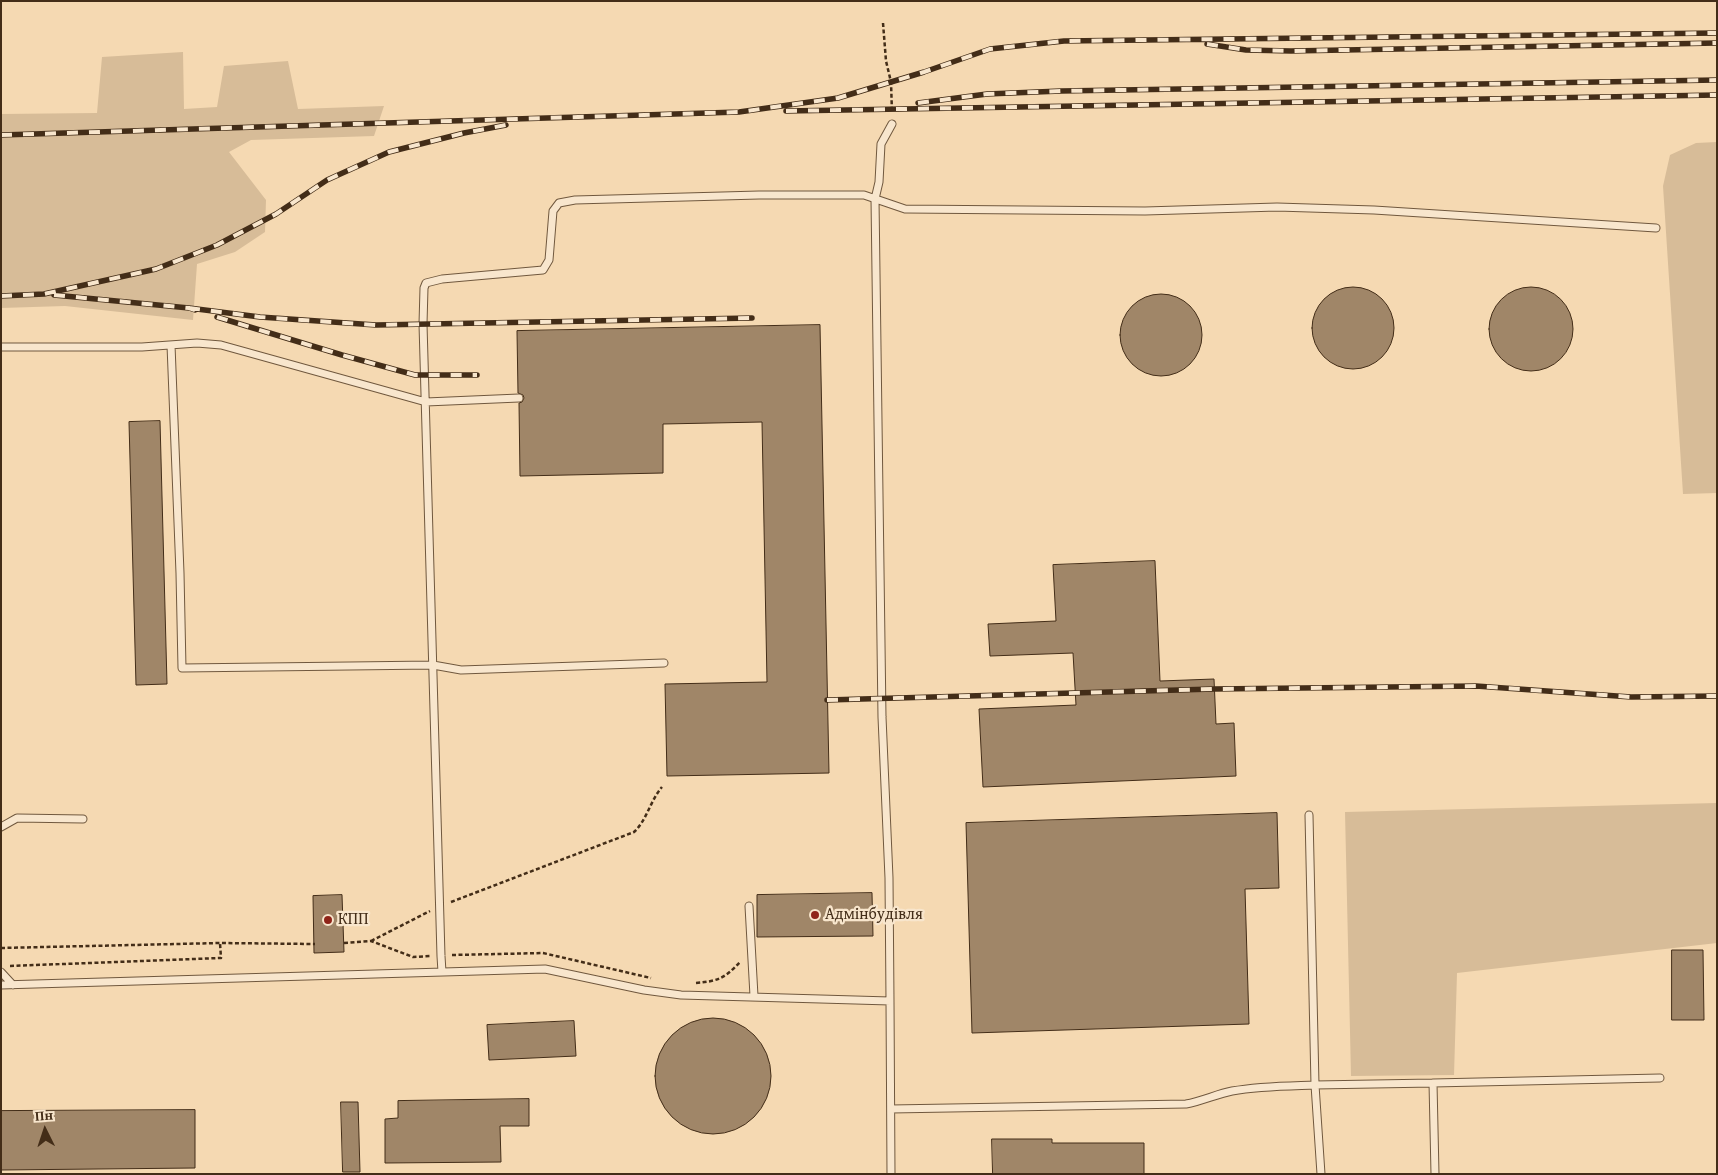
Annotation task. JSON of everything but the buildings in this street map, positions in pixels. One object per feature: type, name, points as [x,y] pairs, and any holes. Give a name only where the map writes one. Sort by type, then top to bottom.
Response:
[{"type":"lane","points":[[891,1174],[889,878],[882,717],[875,199],[879,182],[881,144],[892,124]]},
{"type":"lane","points":[[442,972],[423,324],[424,288],[426,283],[442,279],[543,270],[549,260],[553,211],[559,203],[575,200],[758,195],[864,195],[905,209],[1145,210],[1277,207],[1374,210],[1656,228]]},
{"type":"lane","points":[[1,347],[142,346],[197,343],[221,346],[426,402],[518,398]]},
{"type":"lane","points":[[171,344],[182,668],[433,665],[461,670],[664,663]]},
{"type":"lane","points":[[1309,815],[1315,1085],[1320,1174]]},
{"type":"lane","points":[[1,827],[17,818],[83,819]]},
{"type":"lane","points":[[749,906],[754,996]]},
{"type":"lane","points":[[1,985],[316,974],[545,969],[680,996],[754,996],[890,1001]]},
{"type":"lane","points":[[1,972],[13,985]]},
{"type":"lane","points":[[891,1109],[1186,1104],[1229,1091],[1315,1085],[1660,1078]]},
{"type":"lane","points":[[1433,1083],[1435,1174]]},
{"type":"path","points":[[883,23],[886,62],[891,82],[892,124]]},
{"type":"path","points":[[371,941],[439,907],[634,832],[641,826],[662,787]]},
{"type":"path","points":[[8,966],[221,958],[220,943]]},
{"type":"path","points":[[1,948],[220,943],[314,944]]},
{"type":"shaded area","points":[[183,52],[184,109],[217,107],[224,66],[288,61],[298,109],[384,106],[374,136],[251,140],[229,152],[266,200],[265,232],[235,252],[197,264],[193,320],[65,306],[1,308],[1,114],[97,113],[102,57]]},
{"type":"shaded area","points":[[1717,142],[1717,493],[1683,494],[1663,186],[1670,155],[1696,143]]},
{"type":"shaded area","points":[[1717,803],[1717,943],[1457,973],[1454,1075],[1351,1076],[1345,812]]},
{"type":"railway","points":[[1,135],[739,112],[838,98],[924,72],[990,49],[1064,41],[1717,33]]},
{"type":"railway","points":[[1207,44],[1246,50],[1291,51],[1717,43]]},
{"type":"railway","points":[[918,103],[987,94],[1061,91],[1717,80]]},
{"type":"railway","points":[[786,111],[1717,95]]},
{"type":"railway","points":[[1,296],[44,294],[156,269],[217,245],[276,214],[327,180],[389,152],[464,133],[506,125]]},
{"type":"railway","points":[[54,295],[195,310]]},
{"type":"railway","points":[[189,308],[260,317],[376,325],[752,318]]},
{"type":"railway","points":[[217,317],[415,375],[477,375]]},
{"type":"railway","points":[[827,700],[1214,689],[1476,686],[1631,697],[1717,696]]},
{"type":"place","name":"Адмінбудівля","points":[[815,915]]},
{"type":"place","name":"КПП","points":[[328,920]]}]
